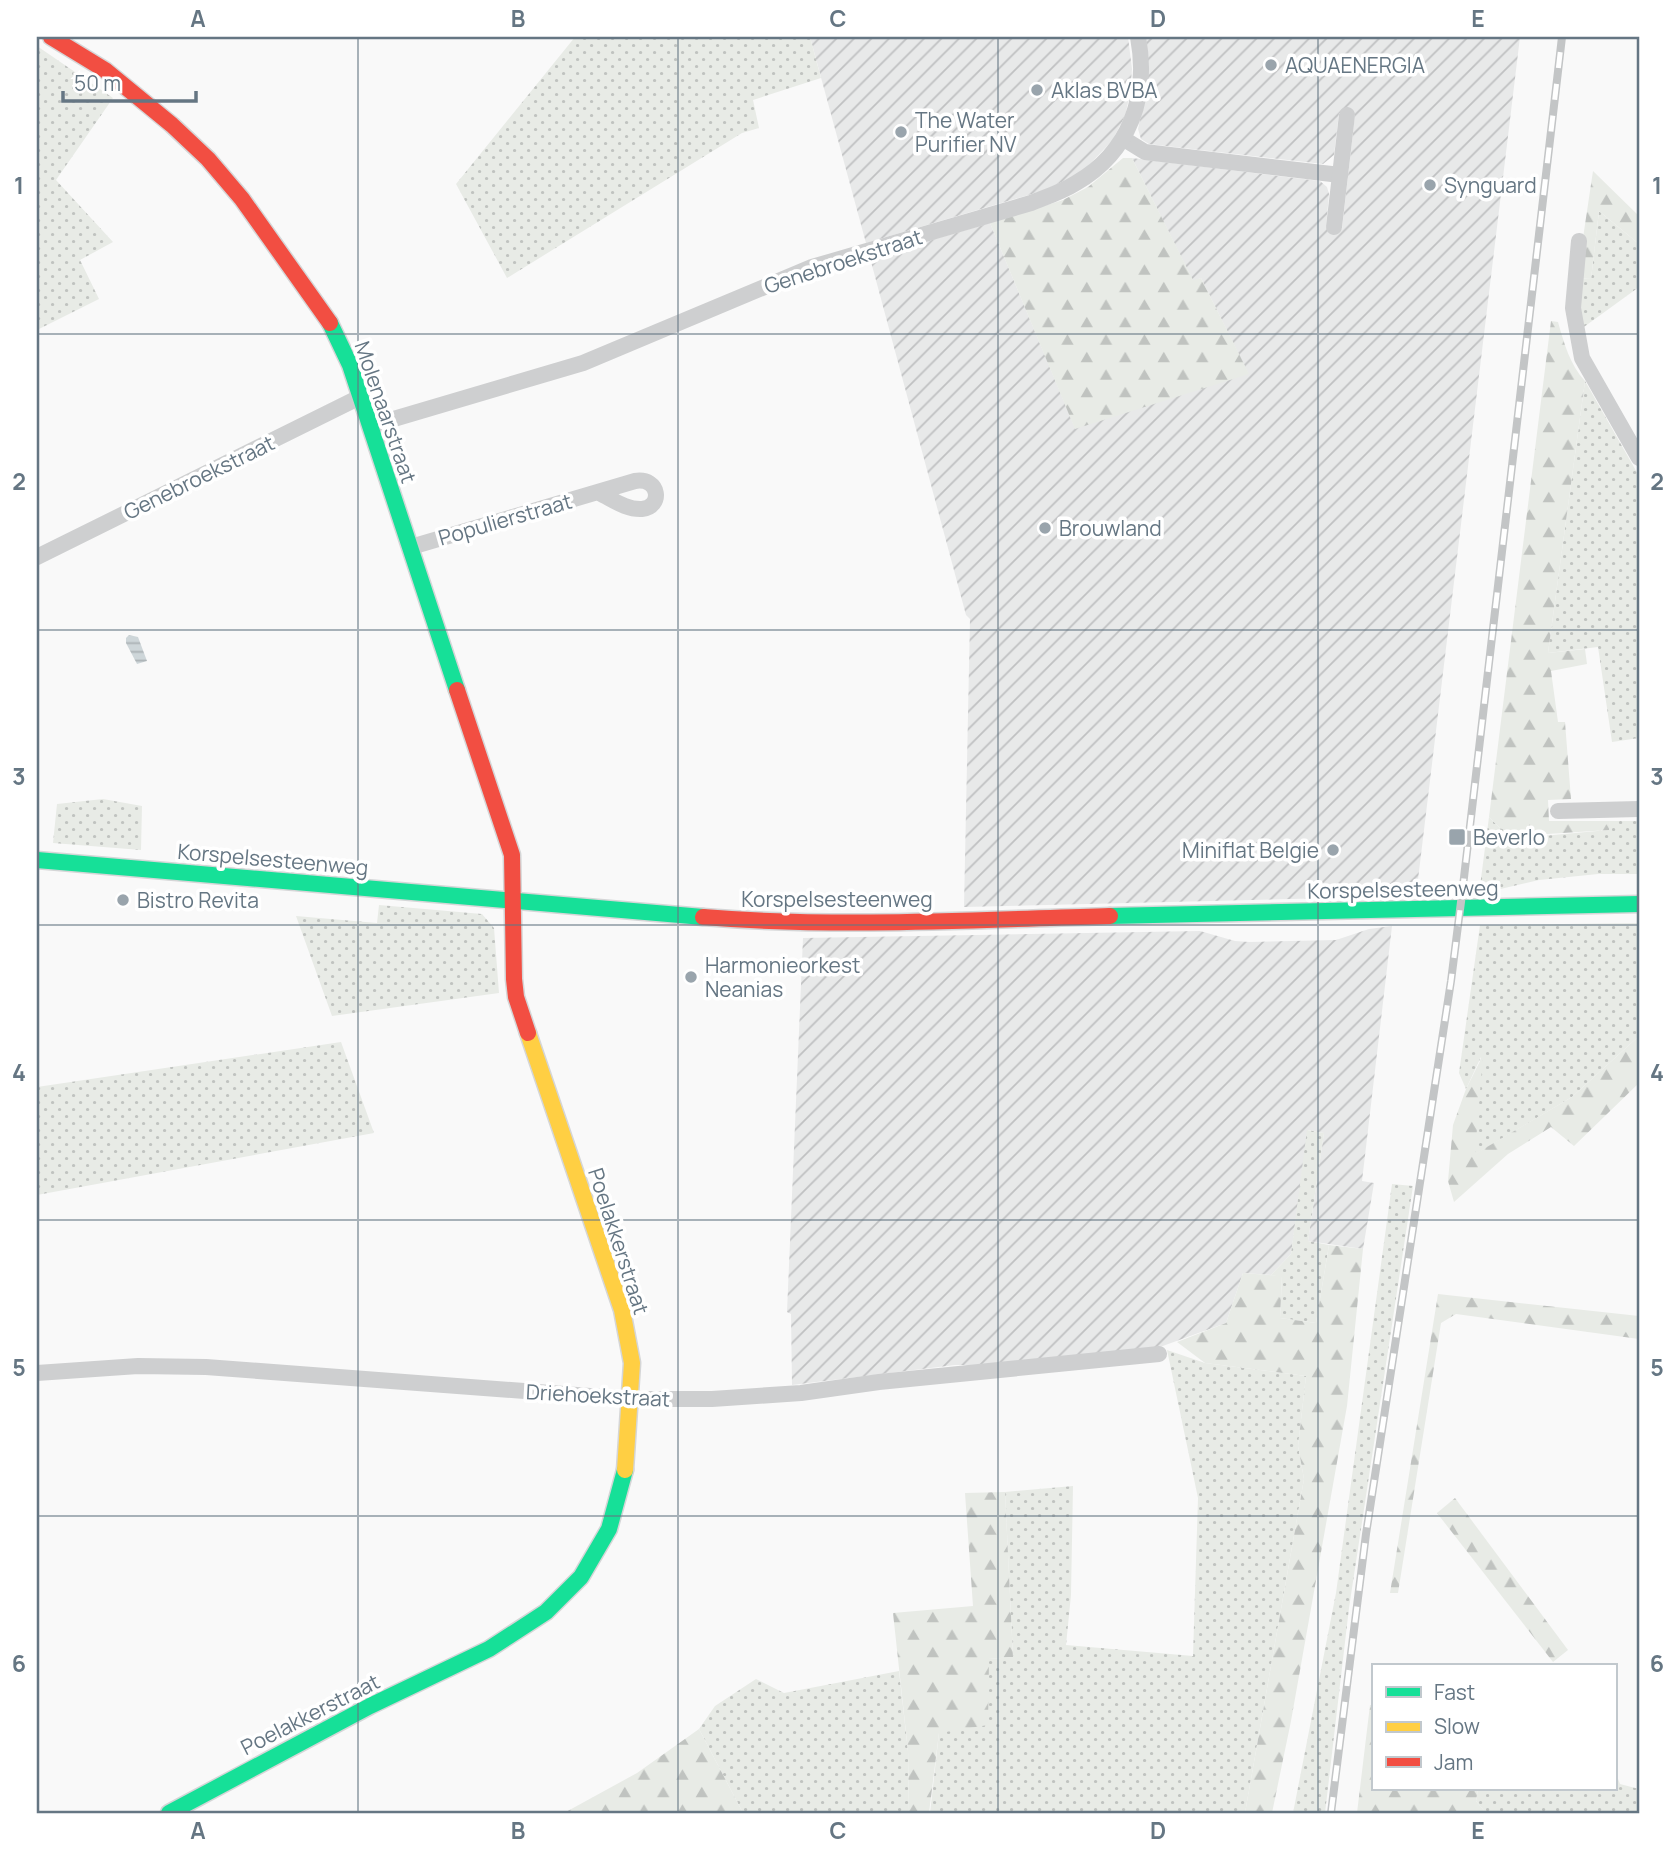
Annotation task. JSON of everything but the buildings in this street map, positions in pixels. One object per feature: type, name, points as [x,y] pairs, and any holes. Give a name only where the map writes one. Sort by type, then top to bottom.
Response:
[{"type":"street","name":"Molenaarstraat","points":[[51,37],[105,70],[208,159],[249,208],[336,333],[411,547],[512,855],[513,901]]},
{"type":"street","name":"Genebroekstraat","points":[[370,426],[547,375],[621,348],[800,271],[1050,196],[1079,182],[1111,155],[1124,139],[1135,114],[1142,56],[1138,37]]},
{"type":"street","points":[[1334,227],[1347,115]]},
{"type":"street","points":[[1124,139],[1145,152],[1340,175]]},
{"type":"street","points":[[1579,242],[1573,309],[1582,358],[1639,458]]},
{"type":"street","name":"Genebroekstraat","points":[[37,557],[360,397]]},
{"type":"street","name":"Populierstraat","points":[[411,547],[599,493]]},
{"type":"street","points":[[1558,811],[1639,809]]},
{"type":"street","name":"Korspelsesteenweg","points":[[37,860],[764,922],[825,923],[1639,904]]},
{"type":"street","name":"Poelakkerstraat","points":[[169,1813],[370,1706],[489,1649],[546,1612],[581,1577],[609,1529],[624,1479],[632,1363],[622,1310],[516,998],[512,971],[513,901]]},
{"type":"street","name":"Driehoekstraat","points":[[37,1374],[138,1366],[205,1367],[630,1399],[753,1397],[892,1380],[1159,1354]]},
{"type":"shaded area","points":[[810,37],[1128,37],[1132,69],[1130,94],[1125,116],[1112,141],[1085,169],[1073,177],[1042,191],[866,243]]},
{"type":"shaded area","points":[[1145,37],[1520,37],[1416,896],[964,907],[970,619],[966,615],[870,258],[990,223],[1075,428],[1248,373],[1201,278],[1193,281],[1132,158],[1320,181],[1327,187],[1329,194],[1326,227],[1342,229],[1355,115],[1339,113],[1334,155],[1323,164],[1149,144],[1141,139],[1138,129],[1148,82]]},
{"type":"shaded area","points":[[129,635],[138,637],[147,661],[137,664],[126,643]]},
{"type":"shaded area","points":[[1392,926],[1362,1181],[1374,1183],[1363,1249],[1308,1241],[1324,1133],[1308,1130],[1291,1254],[1271,1275],[1243,1273],[1226,1323],[1160,1347],[981,1365],[955,1365],[792,1385],[791,1314],[787,1312],[803,938],[1200,931],[1249,942],[1336,940],[1369,929]]},
{"type":"green space","points":[[575,37],[810,37],[821,78],[753,100],[759,128],[742,133],[507,278],[456,184]]},
{"type":"green space","points":[[37,46],[113,98],[56,180],[113,242],[80,260],[99,299],[37,330]]},
{"type":"green space","points":[[1123,158],[1132,158],[1193,280],[1201,278],[1249,374],[1075,429],[990,223],[1063,200],[1088,187]]},
{"type":"green space","points":[[1593,171],[1639,216],[1639,244],[1599,211],[1591,279],[1577,278]]},
{"type":"green space","points":[[1599,211],[1639,244],[1639,287],[1577,332],[1577,278],[1591,279]]},
{"type":"green space","points":[[1551,321],[1558,322],[1571,361],[1585,381],[1548,653],[1585,649],[1587,664],[1551,671],[1558,722],[1565,722],[1571,799],[1548,800],[1549,821],[1610,821],[1609,830],[1518,836],[1500,828],[1489,817]]},
{"type":"green space","points":[[1585,381],[1639,476],[1639,738],[1612,742],[1598,647],[1548,653]]},
{"type":"green space","points":[[103,799],[142,806],[141,850],[53,843],[57,804]]},
{"type":"green space","points":[[1489,817],[1500,828],[1542,836],[1608,830],[1610,821],[1639,821],[1639,874],[1598,874],[1539,880],[1479,894]]},
{"type":"green space","points":[[379,905],[482,914],[494,928],[499,993],[332,1016],[296,916],[377,923]]},
{"type":"green space","points":[[1639,923],[1639,1036],[1572,1097],[1474,1155],[1481,1057],[1466,1089],[1459,1073],[1480,925]]},
{"type":"green space","points":[[1639,1036],[1639,1083],[1574,1146],[1551,1127],[1508,1154],[1454,1202],[1448,1181],[1453,1125],[1466,1089],[1483,1055],[1475,1154],[1572,1097]]},
{"type":"green space","points":[[341,1042],[374,1133],[37,1195],[37,1087]]},
{"type":"green space","points":[[1307,1130],[1324,1133],[1308,1241],[1329,1245],[1316,1323],[1280,1318],[1282,1277],[1271,1275],[1291,1254]]},
{"type":"green space","points":[[1392,1184],[1413,1186],[1349,1608],[1325,1813],[1293,1813],[1336,1593]]},
{"type":"green space","points":[[1329,1245],[1363,1249],[1347,1406],[1272,1813],[1245,1813],[1304,1479],[1298,1446],[1306,1376],[1205,1363],[1177,1342],[1226,1323],[1243,1273],[1282,1276],[1280,1318],[1316,1323]]},
{"type":"green space","points":[[1438,1294],[1639,1316],[1639,1339],[1456,1314],[1441,1323],[1398,1593],[1390,1593]]},
{"type":"green space","points":[[1167,1350],[1205,1363],[1306,1376],[1298,1446],[1304,1479],[1245,1813],[930,1813],[939,1733],[989,1659],[1013,1657],[1005,1492],[1073,1486],[1071,1595],[1066,1645],[1193,1656],[1198,1498]]},
{"type":"green space","points":[[1005,1492],[1013,1657],[989,1659],[988,1725],[939,1733],[929,1813],[909,1813],[908,1751],[893,1613],[973,1606],[965,1493]]},
{"type":"green space","points":[[1455,1498],[1568,1650],[1553,1662],[1437,1513]]},
{"type":"green space","points":[[899,1671],[908,1751],[909,1813],[743,1813],[699,1729],[715,1706],[756,1679],[784,1693]]},
{"type":"green space","points":[[1372,1705],[1372,1790],[1478,1790],[1476,1801],[1486,1813],[1357,1813]]},
{"type":"green space","points":[[699,1729],[743,1813],[564,1813],[637,1773]]},
{"type":"green space","points":[[1616,1774],[1620,1784],[1639,1789],[1639,1813],[1486,1813],[1476,1801],[1478,1790],[1616,1790]]},
{"type":"railway","points":[[1331,1813],[1366,1534],[1451,981],[1562,37]]},
{"type":"traffic: fast","points":[[330,323],[350,365],[457,690]]},
{"type":"traffic: fast","points":[[37,860],[703,917]]},
{"type":"traffic: fast","points":[[1110,916],[1639,904]]},
{"type":"traffic: fast","points":[[169,1813],[370,1706],[489,1649],[546,1612],[581,1577],[609,1529],[625,1470]]},
{"type":"traffic: slow","points":[[528,1033],[622,1310],[632,1363],[625,1470]]},
{"type":"traffic: jam","points":[[51,37],[105,70],[172,125],[208,159],[242,199],[330,323]]},
{"type":"traffic: jam","points":[[457,690],[512,855],[514,979],[516,997],[528,1033]]},
{"type":"traffic: jam","points":[[703,917],[855,923],[1110,916]]},
{"type":"place","name":"AQUAENERGIA","points":[[1271,65]]},
{"type":"place","name":"Aklas BVBA","points":[[1037,90]]},
{"type":"place","name":"The Water Purifier NV","points":[[901,132]]},
{"type":"place","name":"Synguard","points":[[1430,185]]},
{"type":"place","name":"Brouwland","points":[[1045,528]]},
{"type":"place","name":"Beverlo","points":[[1457,837]]},
{"type":"place","name":"Miniflat Belgie","points":[[1333,850]]},
{"type":"place","name":"Bistro Revita","points":[[123,900]]},
{"type":"place","name":"Harmonieorkest Neanias","points":[[691,977]]}]
